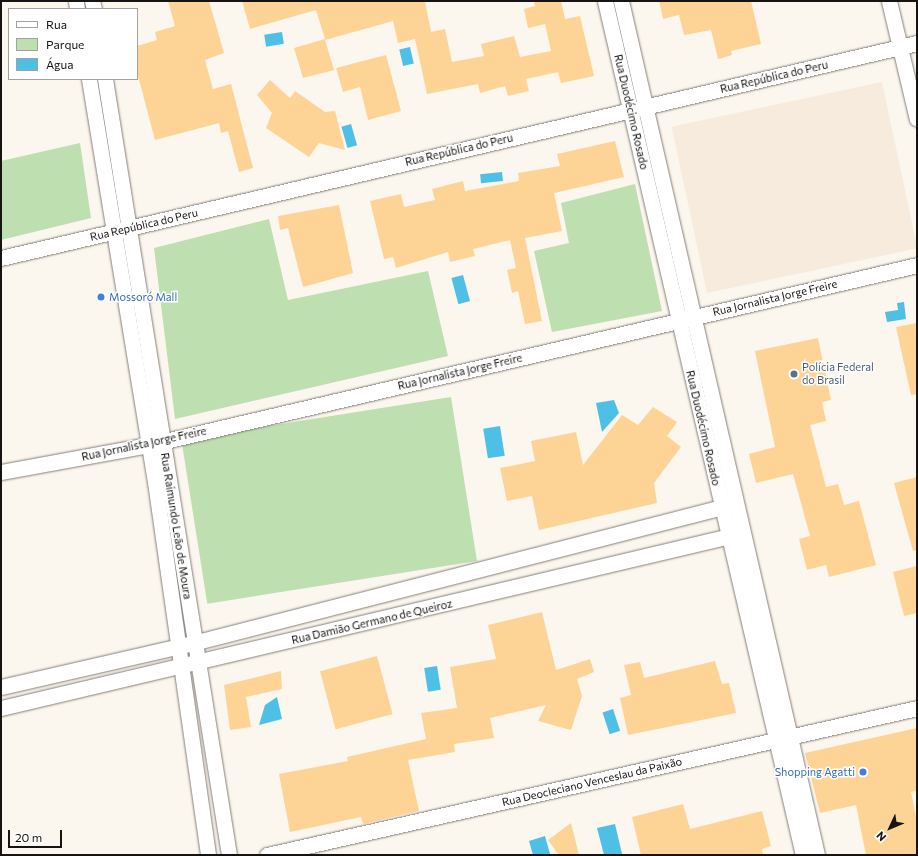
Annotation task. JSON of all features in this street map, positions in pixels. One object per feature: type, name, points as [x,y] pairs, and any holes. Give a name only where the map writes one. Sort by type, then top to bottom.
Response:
[{"type":"street","name":"Rua Duodécimo Rosado","points":[[605,1],[721,507],[783,739],[817,855]]},
{"type":"street","name":"Rua Duodécimo Rosado","points":[[621,1],[696,318],[743,533],[783,739],[803,855]]},
{"type":"street","points":[[889,1],[917,119]]},
{"type":"street","name":"Rua República do Peru","points":[[1,258],[917,43]]},
{"type":"street","name":"Rua Raimundo Leão de Moura","points":[[89,80],[122,230],[162,441],[186,645]]},
{"type":"street","name":"Rua Raimundo Leão de Moura","points":[[105,80],[148,445],[189,664],[228,855]]},
{"type":"street","name":"Rua Jornalista Jorge Freire","points":[[1,472],[148,445],[696,318],[917,264]]},
{"type":"street","name":"Rua Damião Germano de Queiroz","points":[[1,686],[186,645],[736,504]]},
{"type":"street","name":"Rua Damião Germano de Queiroz","points":[[1,708],[728,535],[743,533]]},
{"type":"street","name":"Rua Raimundo Leão de Moura","points":[[189,664],[208,855]]},
{"type":"street","name":"Rua Deocleciano Venceslau da Paixão","points":[[267,855],[917,708]]},
{"type":"shaded area","points":[[882,82],[917,248],[707,293],[672,127]]},
{"type":"green space","points":[[80,143],[91,218],[1,240],[1,161]]},
{"type":"green space","points":[[635,184],[662,311],[552,332],[534,251],[569,243],[561,203]]},
{"type":"green space","points":[[269,219],[288,300],[428,271],[448,356],[175,419],[154,248]]},
{"type":"green space","points":[[451,397],[477,561],[207,604],[181,440]]},
{"type":"water","points":[[282,32],[284,44],[266,47],[264,35]]},
{"type":"water","points":[[410,47],[414,64],[403,66],[399,49]]},
{"type":"water","points":[[351,124],[357,145],[347,148],[341,127]]},
{"type":"water","points":[[502,172],[503,181],[481,183],[480,174]]},
{"type":"water","points":[[463,275],[470,301],[458,304],[451,278]]},
{"type":"water","points":[[904,302],[906,319],[887,322],[885,312],[898,310],[897,303]]},
{"type":"water","points":[[614,400],[619,413],[602,432],[596,403]]},
{"type":"water","points":[[500,426],[505,456],[488,458],[483,429]]},
{"type":"water","points":[[437,666],[441,690],[428,692],[424,668]]},
{"type":"water","points":[[277,697],[282,719],[259,725],[265,705]]},
{"type":"water","points":[[613,709],[620,731],[610,734],[603,712]]},
{"type":"water","points":[[615,824],[622,854],[604,855],[597,828]]},
{"type":"water","points":[[545,836],[550,854],[533,855],[529,841]]},
{"type":"building","points":[[168,1],[209,1],[224,53],[205,60],[213,89],[231,84],[253,168],[239,172],[228,131],[221,133],[219,123],[155,140],[138,76],[138,46],[157,40],[155,32],[175,26]]},
{"type":"building","points":[[242,1],[425,1],[431,32],[445,29],[452,62],[484,56],[481,44],[514,36],[520,57],[551,51],[545,24],[528,28],[524,9],[535,6],[534,1],[561,1],[565,19],[580,16],[594,76],[561,83],[558,72],[526,79],[529,91],[508,96],[505,86],[480,93],[478,84],[427,94],[415,39],[398,43],[393,21],[325,40],[334,70],[303,78],[294,48],[325,39],[316,10],[250,29]]},
{"type":"building","points":[[659,1],[751,1],[761,44],[731,51],[732,55],[718,59],[711,30],[684,35],[679,15],[663,19]]},
{"type":"building","points":[[386,55],[401,111],[368,120],[360,87],[343,92],[336,68]]},
{"type":"building","points":[[270,80],[290,98],[295,91],[325,112],[335,111],[345,150],[319,143],[309,157],[266,128],[272,113],[257,95]]},
{"type":"building","points":[[615,141],[624,177],[554,193],[562,231],[525,238],[542,321],[525,324],[518,291],[512,293],[507,270],[516,268],[510,240],[473,249],[475,256],[450,262],[448,252],[396,268],[393,257],[384,259],[370,201],[401,194],[404,207],[435,200],[432,189],[463,181],[465,191],[519,181],[518,173],[560,166],[557,154]]},
{"type":"building","points":[[339,205],[353,273],[303,287],[288,228],[280,230],[278,216]]},
{"type":"building","points":[[917,323],[917,394],[911,395],[896,327]]},
{"type":"building","points":[[818,338],[831,400],[822,402],[826,421],[810,425],[826,487],[838,484],[844,505],[859,501],[876,565],[829,577],[826,565],[807,570],[799,539],[810,536],[793,474],[756,483],[749,454],[775,447],[755,351]]},
{"type":"building","points":[[653,407],[677,422],[667,436],[681,447],[654,483],[657,503],[539,530],[532,496],[507,501],[500,468],[535,461],[531,441],[576,432],[583,465],[622,415],[638,425]]},
{"type":"building","points":[[917,477],[917,550],[913,551],[894,483]]},
{"type":"building","points":[[917,566],[917,613],[904,616],[893,572]]},
{"type":"building","points":[[542,612],[556,670],[590,659],[594,672],[577,679],[582,696],[571,730],[538,721],[546,705],[490,718],[494,738],[454,744],[455,752],[408,760],[419,811],[363,824],[361,817],[290,832],[279,774],[348,761],[347,757],[426,739],[421,713],[457,708],[450,667],[496,659],[488,625]]},
{"type":"building","points":[[377,656],[393,714],[336,729],[320,671]]},
{"type":"building","points":[[715,661],[722,684],[729,683],[736,713],[628,735],[620,698],[631,695],[624,665],[640,662],[644,678]]},
{"type":"building","points":[[281,671],[282,689],[246,697],[251,727],[230,730],[224,685]]},
{"type":"building","name":"Shopping Agatti","points":[[917,728],[917,791],[911,792],[917,821],[917,855],[866,855],[856,805],[820,813],[805,753]]},
{"type":"building","points":[[683,804],[690,829],[762,811],[771,846],[762,849],[763,855],[641,855],[632,817]]},
{"type":"building","points":[[571,823],[579,855],[559,855],[548,840]]},
{"type":"place","name":"Mossoró Mall","points":[[101,297]]},
{"type":"place","name":"Polícia Federal do Brasil","points":[[794,374]]},
{"type":"place","name":"Shopping Agatti","points":[[863,772]]}]
